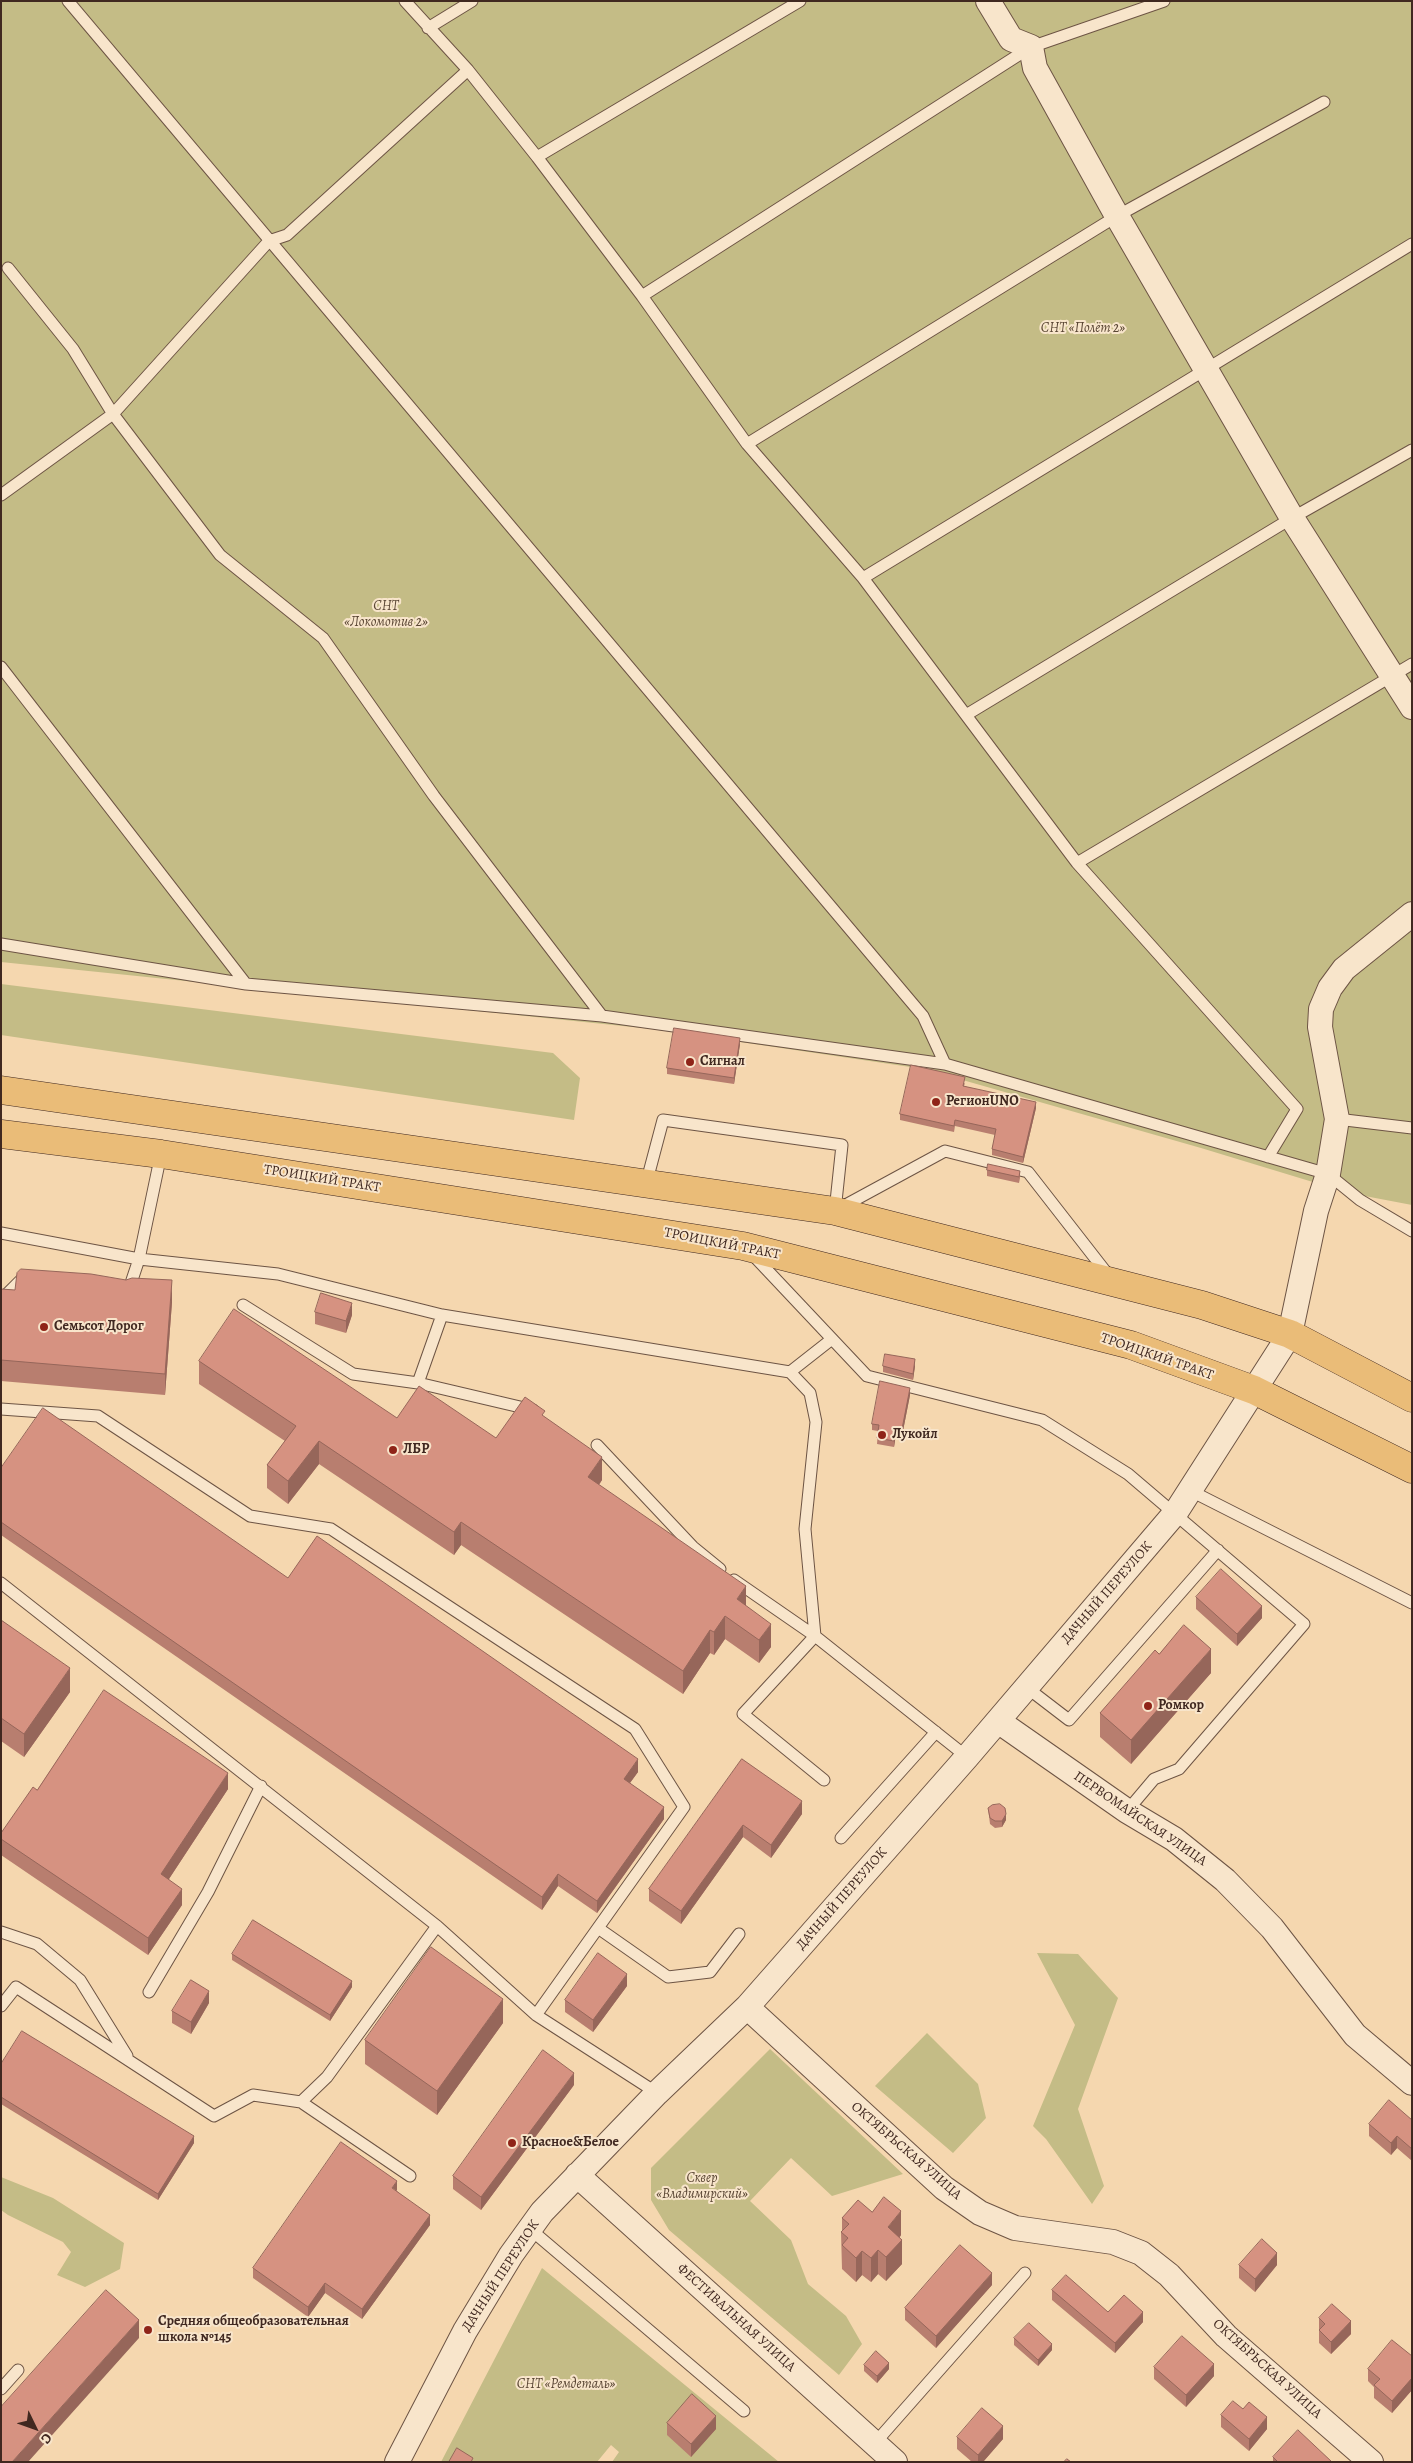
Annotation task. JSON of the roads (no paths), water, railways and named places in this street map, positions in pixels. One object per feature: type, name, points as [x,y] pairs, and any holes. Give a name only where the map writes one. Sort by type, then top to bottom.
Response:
[{"type":"main road","points":[[1,1090],[835,1211],[1181,1298],[1290,1334],[1412,1398]]},
{"type":"main road","name":"ТРОИЦКИЙ ТРАКТ","points":[[1,1134],[161,1154],[744,1246],[1131,1345],[1254,1390],[1412,1468]]},
{"type":"street","points":[[988,1],[1011,38],[1031,47],[1035,68],[1117,216],[1292,518],[1402,670],[1412,706]]},
{"type":"street","points":[[1290,1334],[1316,1211],[1328,1174],[1337,1119],[1320,1027],[1322,1009],[1330,988],[1344,970],[1412,914]]},
{"type":"street","name":"ДАЧНЫЙ ПЕРЕУЛОК","points":[[397,2462],[466,2331],[511,2255],[530,2229],[576,2175],[657,2093],[747,2008],[967,1757],[1176,1512],[1290,1334]]},
{"type":"street","name":"ПЕРВОМАЙСКАЯ УЛИЦА","points":[[998,1721],[1127,1811],[1174,1839],[1225,1880],[1272,1928],[1355,2035],[1412,2083]]},
{"type":"street","name":"ОКТЯБРЬСКАЯ УЛИЦА","points":[[747,2008],[944,2188],[980,2213],[1016,2228],[1113,2242],[1141,2254],[1169,2275],[1226,2336],[1371,2462]]},
{"type":"street","name":"ФЕСТИВАЛЬНАЯ УЛИЦА","points":[[576,2175],[895,2462]]},
{"type":"lane","points":[[68,1],[922,1016],[945,1064]]},
{"type":"lane","points":[[405,1],[468,70],[537,157],[642,296],[746,444],[863,578],[1077,863],[1297,1109],[1268,1157]]},
{"type":"lane","points":[[428,28],[472,1]]},
{"type":"lane","points":[[537,157],[800,1]]},
{"type":"lane","points":[[642,296],[1031,47],[1164,1]]},
{"type":"lane","points":[[1,495],[113,414],[269,241],[287,235],[468,70]]},
{"type":"lane","points":[[746,444],[1117,216],[1324,102]]},
{"type":"lane","points":[[863,578],[1412,244]]},
{"type":"lane","points":[[8,268],[73,350],[113,414],[220,555],[323,638],[434,796],[602,1016]]},
{"type":"lane","points":[[966,715],[1292,518],[1412,450]]},
{"type":"lane","points":[[1,667],[246,984]]},
{"type":"lane","points":[[1077,863],[1402,670]]},
{"type":"lane","points":[[1,944],[246,984],[602,1016],[945,1064],[1328,1174],[1360,1200],[1412,1231]]},
{"type":"lane","points":[[1337,1119],[1412,1128]]},
{"type":"lane","points":[[646,1184],[663,1120],[842,1144],[835,1211]]},
{"type":"lane","points":[[835,1211],[945,1151],[1028,1172],[1113,1282]]},
{"type":"lane","points":[[118,1293],[127,1294],[139,1259],[161,1154]]},
{"type":"lane","points":[[1,1233],[139,1259],[278,1274],[442,1315],[790,1372],[810,1392],[816,1422],[805,1529],[815,1636],[743,1714],[824,1780]]},
{"type":"lane","points":[[744,1246],[867,1376],[1042,1420],[1128,1474],[1176,1512],[1304,1624],[1179,1769],[1154,1780],[1127,1811]]},
{"type":"lane","points":[[1,1300],[23,1278],[42,1280]]},
{"type":"lane","points":[[243,1304],[353,1374],[418,1383],[542,1412]]},
{"type":"lane","points":[[418,1383],[442,1315]]},
{"type":"lane","points":[[790,1372],[832,1339]]},
{"type":"lane","points":[[1,1409],[98,1416],[250,1516],[331,1529],[635,1729],[684,1807],[536,2015]]},
{"type":"lane","points":[[597,1445],[693,1547],[756,1597],[815,1636],[967,1757]]},
{"type":"lane","points":[[1191,1491],[1412,1603]]},
{"type":"lane","points":[[1026,1687],[1069,1720],[1218,1550]]},
{"type":"lane","points":[[1,1583],[262,1786],[437,1926],[536,2015],[657,2093]]},
{"type":"lane","points":[[841,1838],[936,1732]]},
{"type":"lane","points":[[148,1992],[208,1892],[262,1786]]},
{"type":"lane","points":[[301,2102],[327,2077],[437,1926]]},
{"type":"lane","points":[[598,1928],[668,1977],[710,1972],[739,1934]]},
{"type":"lane","points":[[1,1932],[37,1944],[80,1980],[129,2059]]},
{"type":"lane","points":[[1,2006],[16,1987],[214,2116],[253,2095],[301,2102],[410,2176]]},
{"type":"lane","points":[[530,2229],[744,2411]]},
{"type":"lane","points":[[876,2443],[1025,2273]]},
{"type":"lane","points":[[1,2389],[18,2370]]},
{"type":"place","name":"Сигнал","points":[[690,1062]]},
{"type":"place","name":"РегионUNO","points":[[936,1102]]},
{"type":"place","name":"Семьсот Дорог","points":[[44,1327]]},
{"type":"place","name":"Лукойл","points":[[882,1435]]},
{"type":"place","name":"ЛБР","points":[[393,1450]]},
{"type":"place","name":"Ромкор","points":[[1148,1706]]},
{"type":"place","name":"Красное&Белое","points":[[512,2143]]},
{"type":"place","name":"Средняя общеобразовательная школа №145","points":[[148,2330]]},
{"type":"park label","name":"СНТ «Полёт 2»","points":[[1083,329]]},
{"type":"park label","name":"СНТ «Локомотив 2»","points":[[386,616]]},
{"type":"park label","name":"Сквер «Владимирский»","points":[[702,2188]]},
{"type":"park label","name":"СНТ «Ремдеталь»","points":[[566,2385]]}]
